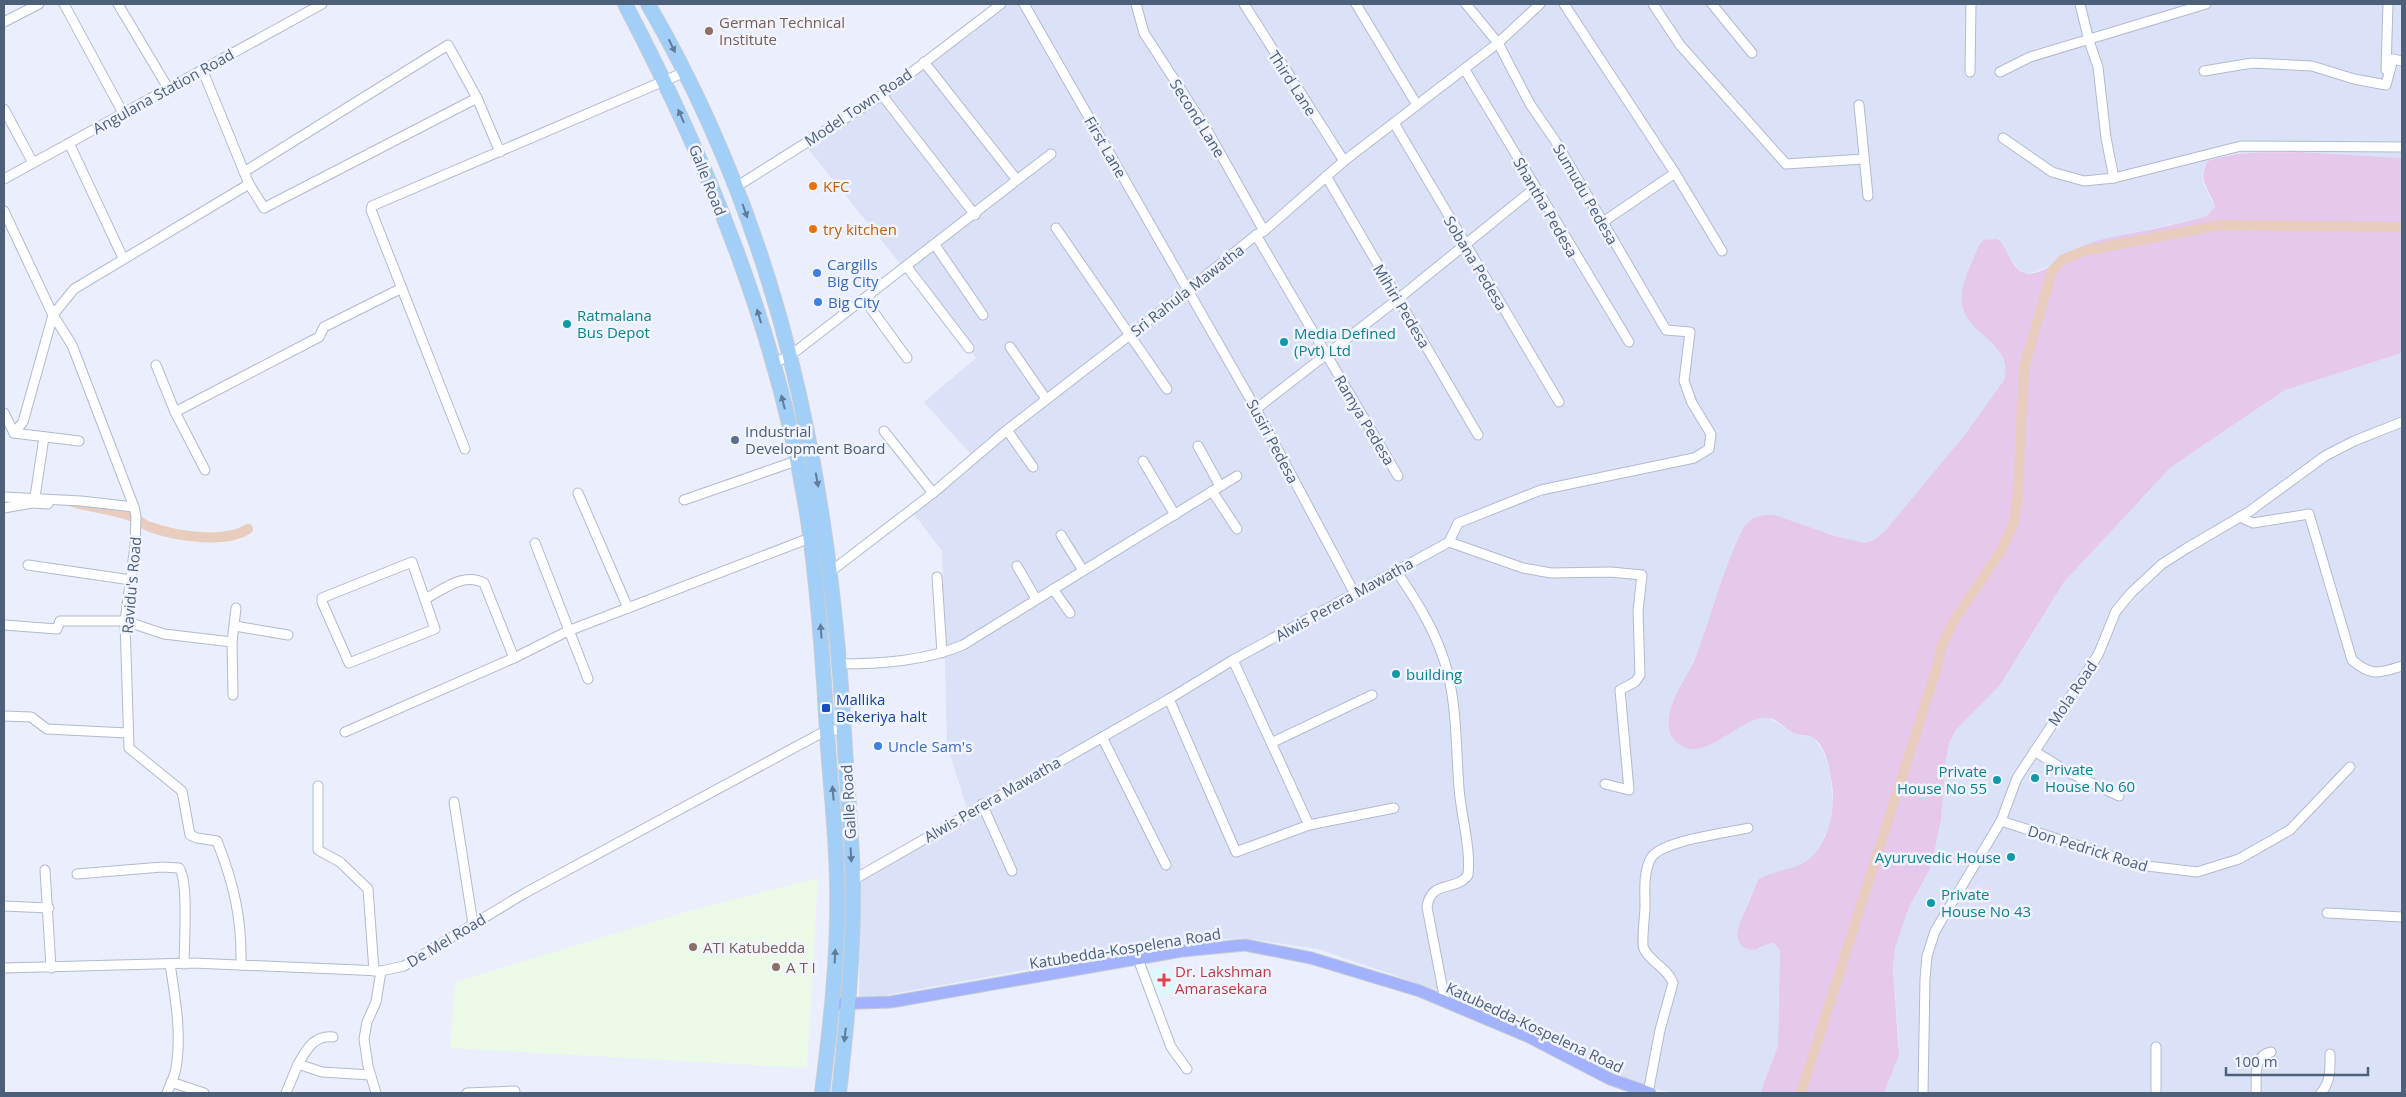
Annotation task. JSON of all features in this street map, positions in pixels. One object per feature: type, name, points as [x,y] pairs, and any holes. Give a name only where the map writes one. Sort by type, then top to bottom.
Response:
[{"type":"highway","name":"Galle Road","points":[[625,4],[665,80],[699,157],[747,278],[774,363],[796,461],[810,538],[820,622],[835,820],[837,882],[833,1004]]},
{"type":"highway","name":"Galle Road","points":[[648,4],[685,72],[718,140],[736,187],[777,301],[808,429],[830,572],[844,730],[853,880],[849,1005],[839,1093]]},
{"type":"highway","points":[[822,1093],[833,1004]]},
{"type":"main road","name":"Katubedda-Kospelena Road","points":[[833,1004],[849,1005],[932,996],[1198,949],[1254,946],[1311,958],[1445,1001],[1529,1037],[1622,1089],[1649,1093]]},
{"type":"street","points":[[4,22],[39,4]]},
{"type":"street","points":[[64,4],[123,113]]},
{"type":"street","points":[[118,4],[168,88]]},
{"type":"street","name":"Angulana Station Road","points":[[4,179],[322,4]]},
{"type":"street","name":"Model Town Road","points":[[736,187],[882,95],[1001,4]]},
{"type":"street","name":"First Lane","points":[[1024,4],[1188,290]]},
{"type":"street","name":"Second Lane","points":[[1136,4],[1144,33],[1207,130],[1260,233]]},
{"type":"street","name":"Third Lane","points":[[1244,4],[1344,161]]},
{"type":"street","points":[[1356,4],[1417,105]]},
{"type":"street","name":"Sumudu Pedesa","points":[[1449,542],[1458,523],[1541,490],[1694,458],[1709,449],[1711,434],[1692,403],[1684,381],[1690,332],[1666,330],[1556,142],[1530,104],[1498,43],[1466,4]]},
{"type":"street","name":"Sri Rahula Mawatha","points":[[830,572],[933,493],[1046,399],[1260,233],[1344,161],[1465,70],[1498,43],[1540,4]]},
{"type":"street","points":[[1564,4],[1675,173],[1722,251]]},
{"type":"street","points":[[1654,4],[1680,45],[1786,164],[1863,159]]},
{"type":"street","points":[[1712,4],[1752,53]]},
{"type":"street","points":[[1970,72],[1971,4]]},
{"type":"street","points":[[2080,4],[2089,41],[2098,67],[2106,138],[2114,178]]},
{"type":"street","points":[[2000,72],[2030,57],[2089,41],[2206,4]]},
{"type":"street","points":[[2386,85],[2388,4]]},
{"type":"street","points":[[244,172],[446,46],[450,46],[477,98],[500,152]]},
{"type":"street","points":[[2386,85],[2393,59],[2402,61]]},
{"type":"street","points":[[924,62],[1017,180]]},
{"type":"street","points":[[2204,71],[2252,63],[2312,66],[2354,79],[2386,85]]},
{"type":"street","points":[[202,69],[249,184],[261,207],[266,208],[477,98]]},
{"type":"street","name":"Shantha Pedesa","points":[[1465,70],[1629,342]]},
{"type":"street","points":[[465,449],[372,206],[685,72]]},
{"type":"street","points":[[882,95],[975,215]]},
{"type":"street","points":[[1859,105],[1868,196]]},
{"type":"street","points":[[4,109],[33,163]]},
{"type":"street","name":"Sobana Pedesa","points":[[1394,123],[1559,402]]},
{"type":"street","points":[[2003,138],[2052,172],[2084,181],[2114,178],[2241,146],[2402,147]]},
{"type":"street","points":[[70,143],[123,258]]},
{"type":"street","points":[[774,363],[791,355],[975,215],[1051,154]]},
{"type":"street","points":[[1603,222],[1675,173]]},
{"type":"street","name":"Mihiri Pedesa","points":[[1326,176],[1478,435]]},
{"type":"street","points":[[14,433],[23,422],[53,315],[74,289],[249,184]]},
{"type":"street","points":[[1256,409],[1398,299],[1535,188]]},
{"type":"street","name":"Ravidu's Road","points":[[4,211],[53,315],[72,345],[135,511],[136,528],[125,621],[127,733],[129,748],[182,791],[188,832],[197,838],[217,841],[238,905],[241,930],[240,965]]},
{"type":"street","points":[[1056,228],[1167,389]]},
{"type":"street","name":"Ramya Pedesa","points":[[1260,233],[1326,354],[1398,476]]},
{"type":"street","points":[[935,245],[983,315]]},
{"type":"street","points":[[906,267],[969,348]]},
{"type":"street","points":[[175,412],[319,337],[324,327],[402,288]]},
{"type":"street","name":"Susiri Pedesa","points":[[1188,290],[1256,409],[1356,594]]},
{"type":"street","points":[[864,299],[908,358]]},
{"type":"street","points":[[1010,347],[1046,399]]},
{"type":"street","points":[[156,365],[175,412],[205,470]]},
{"type":"street","points":[[4,413],[14,433]]},
{"type":"street","name":"Mola Road","points":[[1923,1093],[1927,956],[1935,931],[2001,821],[2017,778],[2098,655],[2116,611],[2162,564],[2220,527],[2240,517],[2325,456],[2354,441],[2402,422]]},
{"type":"street","points":[[1007,430],[1033,467]]},
{"type":"street","points":[[884,431],[933,493]]},
{"type":"street","points":[[14,433],[79,441]]},
{"type":"street","points":[[35,497],[44,437]]},
{"type":"street","points":[[1198,446],[1220,486]]},
{"type":"street","points":[[684,500],[796,461]]},
{"type":"street","points":[[1143,461],[1175,515]]},
{"type":"street","points":[[839,664],[876,664],[942,654],[963,645],[1082,569],[1175,515],[1237,476]]},
{"type":"street","points":[[1212,491],[1237,529]]},
{"type":"street","points":[[578,493],[628,608]]},
{"type":"street","points":[[4,497],[35,497],[135,511]]},
{"type":"street","points":[[4,508],[32,503],[78,503]]},
{"type":"street","points":[[2240,517],[2253,523],[2309,514],[2352,660],[2364,670],[2378,673],[2402,666]]},
{"type":"street","points":[[1062,535],[1082,569]]},
{"type":"street","points":[[345,732],[514,658],[568,631],[810,538]]},
{"type":"street","points":[[1449,542],[1524,568],[1551,573],[1611,572],[1642,576],[1638,611],[1640,675],[1635,682],[1620,690],[1629,790],[1605,784]]},
{"type":"street","name":"Alwis Perera Mawatha","points":[[853,880],[982,804],[1169,699],[1233,660],[1449,542]]},
{"type":"street","points":[[535,543],[588,679]]},
{"type":"street","points":[[412,562],[426,598],[435,629],[351,664],[347,661],[322,602],[322,598],[412,562]]},
{"type":"street","points":[[28,565],[131,580]]},
{"type":"street","points":[[1017,566],[1036,600]]},
{"type":"street","points":[[1397,572],[1413,595],[1436,638],[1448,674],[1455,718],[1459,789],[1468,875],[1460,883],[1436,890],[1428,899],[1427,907],[1445,1001]]},
{"type":"street","points":[[937,577],[942,654]]},
{"type":"street","points":[[426,598],[467,578],[476,578],[484,583],[514,658]]},
{"type":"street","points":[[1053,589],[1070,613]]},
{"type":"street","points":[[233,695],[232,642],[236,608]]},
{"type":"street","points":[[4,625],[57,629],[60,621],[125,621],[164,634],[232,642]]},
{"type":"street","points":[[235,626],[288,634]]},
{"type":"street","points":[[1233,660],[1309,825]]},
{"type":"street","points":[[1271,743],[1372,695]]},
{"type":"street","points":[[1169,699],[1236,852],[1309,825],[1394,808]]},
{"type":"street","points":[[4,716],[32,717],[47,729],[127,733]]},
{"type":"street","name":"De Mel Road","points":[[4,968],[184,964],[378,971],[404,966],[525,893],[827,730],[844,730]]},
{"type":"street","points":[[1102,737],[1166,865]]},
{"type":"street","points":[[2034,751],[2068,772],[2119,796]]},
{"type":"street","name":"Don Pedrick Road","points":[[2001,821],[2139,864],[2197,872],[2239,859],[2290,830],[2350,767]]},
{"type":"street","points":[[318,786],[318,850],[340,862],[368,889],[378,971],[376,1002],[367,1022],[364,1039],[370,1075],[376,1093]]},
{"type":"street","points":[[454,802],[473,924]]},
{"type":"street","points":[[982,804],[1012,871]]},
{"type":"street","points":[[1649,1093],[1660,1030],[1673,983],[1669,973],[1658,966],[1644,949],[1645,884],[1648,865],[1652,857],[1668,847],[1748,828]]},
{"type":"street","points":[[77,874],[162,867],[180,868],[183,875],[185,892],[184,964]]},
{"type":"street","points":[[46,870],[51,968]]},
{"type":"street","points":[[4,906],[49,908]]},
{"type":"street","points":[[2327,913],[2402,917]]},
{"type":"street","points":[[1138,959],[1171,1047],[1187,1069]]},
{"type":"street","points":[[167,1093],[176,1070],[178,1049],[176,1003],[170,964]]},
{"type":"street","points":[[286,1093],[298,1064],[311,1044],[323,1036],[333,1037]]},
{"type":"street","points":[[2156,1047],[2156,1093]]},
{"type":"street","points":[[2256,1093],[2258,1060],[2264,1054],[2271,1052]]},
{"type":"street","points":[[2321,1093],[2327,1086],[2329,1078],[2330,1054]]},
{"type":"street","points":[[298,1064],[322,1072],[370,1075]]},
{"type":"street","points":[[171,1082],[204,1093]]},
{"type":"street","points":[[467,1093],[515,1091]]},
{"type":"shaded area","points":[[1010,4],[2402,4],[2402,158],[2300,152],[2243,153],[2220,156],[2204,167],[2202,174],[2204,185],[2215,207],[2207,216],[2094,242],[2053,265],[2031,273],[2024,273],[2019,269],[2009,258],[2004,246],[1979,245],[1962,295],[1963,310],[1971,322],[2000,350],[2006,371],[2004,380],[1966,433],[1885,531],[1874,540],[1865,543],[1853,542],[1775,515],[1763,515],[1753,518],[1694,660],[1672,705],[1668,726],[1672,737],[1681,746],[1759,718],[1769,718],[1794,733],[1814,738],[1823,751],[1830,771],[1833,803],[1830,825],[1819,848],[1811,858],[1800,866],[1765,876],[1756,884],[1739,925],[1759,949],[1769,943],[1774,943],[1780,950],[1778,1046],[1760,1093],[1675,1093],[1639,1086],[1466,1000],[1318,949],[1243,938],[1179,942],[859,1000],[860,879],[970,818],[947,745],[942,551],[914,514],[976,460],[924,402],[976,358],[806,146]]},
{"type":"shaded area","points":[[2300,152],[2402,158],[2402,353],[2285,390],[2171,467],[2064,582],[2000,685],[1956,730],[1949,743],[1941,819],[1933,859],[1929,871],[1909,907],[1895,948],[1893,970],[1899,1055],[1884,1093],[1760,1093],[1778,1046],[1780,950],[1774,943],[1752,950],[1742,946],[1738,941],[1738,929],[1759,879],[1800,865],[1814,855],[1827,832],[1833,792],[1826,758],[1817,740],[1794,733],[1772,719],[1757,719],[1745,724],[1720,740],[1695,749],[1683,747],[1670,733],[1669,719],[1673,702],[1694,661],[1729,559],[1744,527],[1753,518],[1763,515],[1775,515],[1838,537],[1865,543],[1874,540],[1885,531],[1966,433],[2004,380],[2006,367],[2003,357],[1997,348],[1965,315],[1962,304],[1967,274],[1979,245],[1984,240],[1997,239],[2016,267],[2025,273],[2031,274],[2055,264],[2084,246],[2106,238],[2207,216],[2215,207],[2205,184],[2203,174],[2208,161],[2230,155]]},
{"type":"shaded area","points":[[2402,353],[2402,1093],[1884,1093],[1895,1064],[1899,1045],[1893,970],[1895,948],[1909,907],[1929,871],[1933,859],[1941,819],[1949,743],[1956,730],[2000,685],[2064,582],[2171,467],[2285,390]]},
{"type":"shaded area","name":"ATI Katubedda","points":[[818,878],[807,1068],[450,1048],[455,982],[689,911]]},
{"type":"shaded area","name":"Dr. Lakshman Amarasekara","points":[[1167,966],[1183,990],[1155,999],[1150,970]]},
{"type":"waterway","points":[[1801,1093],[1937,667],[1941,648],[1953,622],[2002,549],[2014,522],[2018,492],[2024,368],[2052,271],[2062,260],[2084,251],[2220,225],[2402,227]]},
{"type":"waterway","points":[[70,501],[123,513],[150,527],[186,536],[227,536],[238,534],[248,529]]},
{"type":"place","name":"German Technical Institute","points":[[709,31]]},
{"type":"place","name":"KFC","points":[[813,186]]},
{"type":"place","name":"try kitchen","points":[[813,229]]},
{"type":"place","name":"Cargills Big City","points":[[817,273]]},
{"type":"place","name":"Big City","points":[[818,302]]},
{"type":"place","name":"Ratmalana Bus Depot","points":[[567,324]]},
{"type":"place","name":"Media Defined (Pvt) Ltd","points":[[1284,342]]},
{"type":"place","name":"Industrial Development Board","points":[[735,440]]},
{"type":"place","name":"building","points":[[1396,674]]},
{"type":"place","name":"Mallika Bekeriya halt","points":[[826,708]]},
{"type":"place","name":"Uncle Sam's","points":[[878,746]]},
{"type":"place","name":"Private House No 60","points":[[2035,778]]},
{"type":"place","name":"Private House No 55","points":[[1997,780]]},
{"type":"place","name":"Ayuruvedic House","points":[[2011,857]]},
{"type":"place","name":"Private House No 43","points":[[1931,903]]},
{"type":"place","name":"ATI Katubedda","points":[[693,947]]},
{"type":"place","name":"A T I","points":[[776,967]]},
{"type":"place","name":"Dr. Lakshman Amarasekara","points":[[1164,980]]}]
